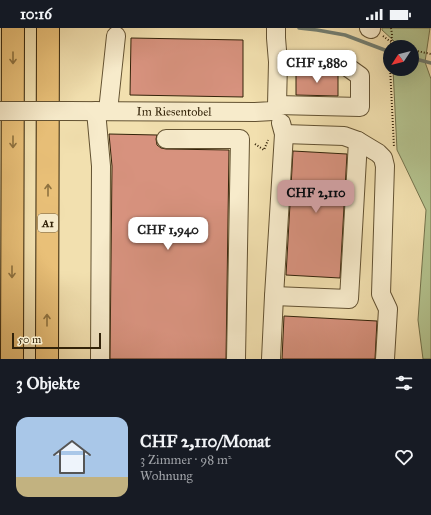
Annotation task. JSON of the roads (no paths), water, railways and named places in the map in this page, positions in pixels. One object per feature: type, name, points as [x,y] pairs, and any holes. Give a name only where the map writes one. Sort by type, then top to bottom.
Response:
[{"type":"highway","points":[[12,359],[13,28]]},
{"type":"highway","name":"A1","points":[[47,359],[48,28]]},
{"type":"lane","points":[[271,359],[279,118],[276,33]]},
{"type":"lane","points":[[100,359],[102,111],[116,36]]},
{"type":"lane","points":[[278,62],[339,61],[360,76],[360,107],[279,118]]},
{"type":"lane","name":"Im Riesentobel","points":[[0,110],[255,112],[279,118]]},
{"type":"lane","points":[[279,118],[358,141],[378,153],[383,158],[385,166],[381,294],[388,309],[385,359]]},
{"type":"lane","points":[[166,139],[240,139],[236,359]]},
{"type":"lane","points":[[274,296],[349,299],[358,141]]},
{"type":"waterway","points":[[299,28],[345,35],[383,49]]},
{"type":"waterway","points":[[419,60],[431,63]]}]
